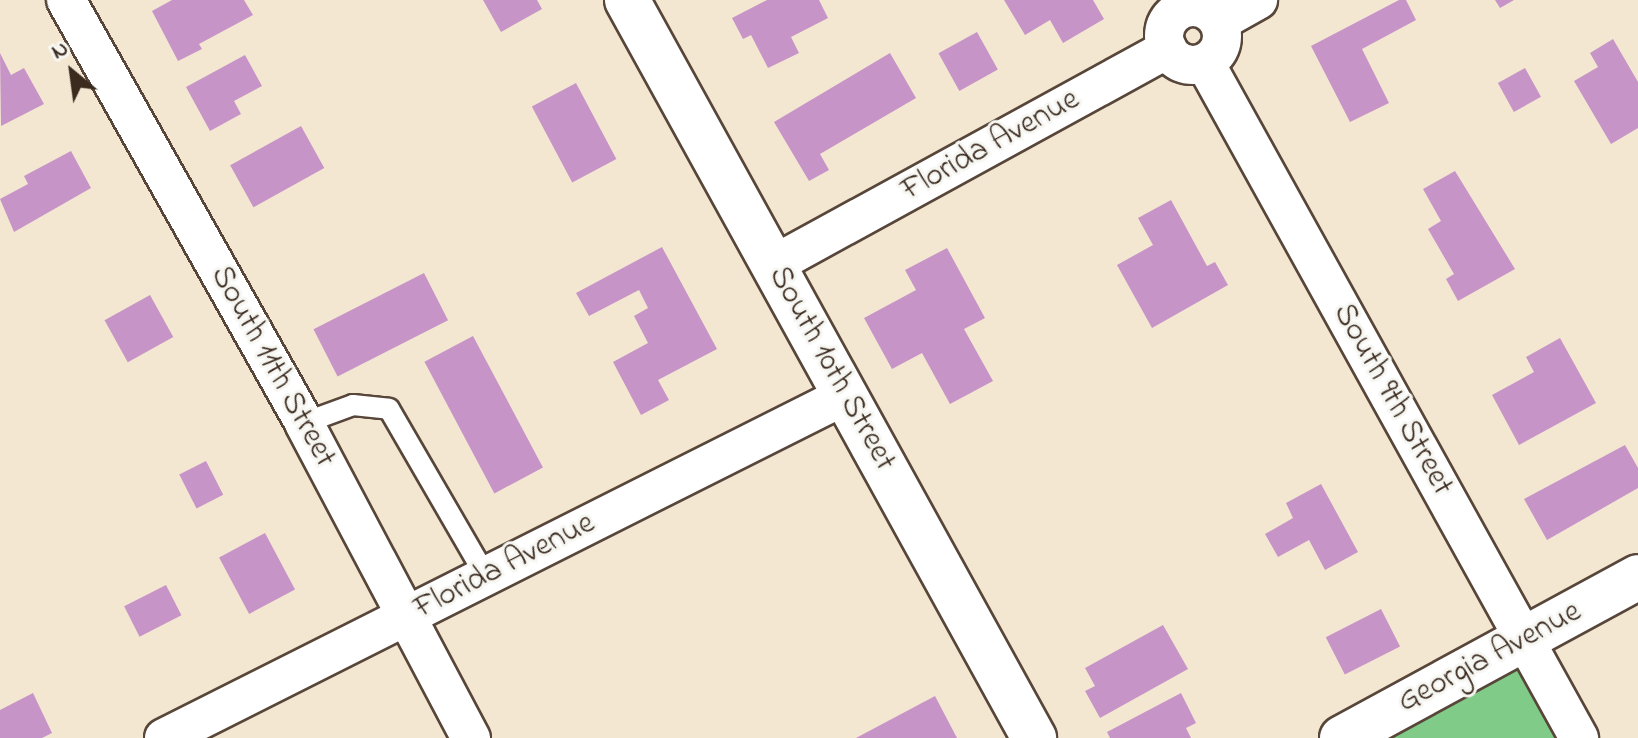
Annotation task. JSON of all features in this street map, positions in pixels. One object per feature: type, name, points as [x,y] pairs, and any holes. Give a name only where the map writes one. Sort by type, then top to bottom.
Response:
[{"type":"street","name":"South 11th Street","points":[[66,0],[304,423],[471,738]]},
{"type":"street","name":"South 10th Street","points":[[627,0],[1034,738]]},
{"type":"street","points":[[1219,22],[1258,0]]},
{"type":"street","points":[[1179,5],[1200,8],[1219,22],[1222,42],[1205,63],[1187,65],[1168,49],[1165,30],[1179,5]]},
{"type":"street","name":"Florida Avenue","points":[[773,265],[1168,49]]},
{"type":"street","name":"South 9th Street","points":[[1205,63],[1579,738]]},
{"type":"street","name":"Florida Avenue","points":[[164,738],[846,395]]},
{"type":"street","name":"Georgia Avenue","points":[[1342,738],[1638,577]]},
{"type":"lane","points":[[304,423],[353,405],[389,409],[486,576]]},
{"type":"green space","points":[[1521,666],[1560,738],[1383,738]]},
{"type":"building","points":[[172,0],[244,0],[253,15],[199,44],[202,49],[178,61],[152,11]]},
{"type":"building","points":[[483,0],[537,0],[542,9],[501,32]]},
{"type":"building","points":[[767,0],[819,0],[828,18],[791,37],[799,53],[768,68],[751,35],[743,39],[732,18]]},
{"type":"building","points":[[1004,0],[1093,0],[1104,19],[1063,43],[1050,20],[1025,35]]},
{"type":"building","points":[[1399,0],[1406,0],[1416,20],[1362,49],[1389,103],[1350,122],[1311,46]]},
{"type":"building","points":[[1495,0],[1514,0],[1500,8]]},
{"type":"building","points":[[977,32],[998,70],[959,91],[939,53]]},
{"type":"building","points":[[1613,39],[1638,82],[1638,128],[1611,144],[1574,81],[1598,67],[1590,53]]},
{"type":"building","points":[[0,53],[11,75],[24,68],[44,104],[1,126]]},
{"type":"building","points":[[890,53],[916,98],[820,154],[829,170],[809,181],[774,122]]},
{"type":"building","points":[[245,55],[262,86],[234,101],[241,114],[210,131],[186,87]]},
{"type":"building","points":[[1525,68],[1541,97],[1514,112],[1498,83]]},
{"type":"building","points":[[576,83],[616,159],[572,182],[532,106]]},
{"type":"building","points":[[301,126],[324,168],[253,207],[230,165]]},
{"type":"building","points":[[71,151],[91,188],[14,232],[0,199],[28,184],[24,176]]},
{"type":"building","points":[[1455,171],[1515,269],[1458,301],[1446,279],[1454,274],[1428,229],[1441,221],[1423,189]]},
{"type":"building","points":[[1171,200],[1207,266],[1215,262],[1228,285],[1152,328],[1117,265],[1153,245],[1138,218]]},
{"type":"building","points":[[662,247],[717,349],[658,380],[669,400],[641,415],[613,362],[648,343],[634,316],[648,308],[639,290],[589,316],[576,293]]},
{"type":"building","points":[[947,248],[985,318],[964,329],[993,381],[950,404],[922,353],[892,369],[864,318],[916,290],[905,270]]},
{"type":"building","points":[[424,273],[448,320],[338,377],[314,329]]},
{"type":"building","points":[[150,295],[173,337],[128,362],[105,320]]},
{"type":"building","points":[[473,336],[543,468],[494,493],[424,362]]},
{"type":"building","points":[[1560,338],[1596,403],[1519,445],[1492,395],[1534,372],[1526,357]]},
{"type":"building","points":[[1625,445],[1638,468],[1638,488],[1547,540],[1524,499]]},
{"type":"building","points":[[206,461],[223,495],[197,508],[179,475]]},
{"type":"building","points":[[1321,484],[1358,552],[1325,570],[1309,540],[1278,557],[1265,534],[1293,518],[1286,503]]},
{"type":"building","points":[[265,533],[295,590],[249,614],[219,557]]},
{"type":"building","points":[[166,585],[181,615],[140,637],[124,606]]},
{"type":"building","points":[[1381,609],[1400,646],[1345,675],[1326,637]]},
{"type":"building","points":[[1163,625],[1188,669],[1100,718],[1085,691],[1095,686],[1085,668]]},
{"type":"building","points":[[33,693],[52,733],[42,738],[0,738],[0,710]]},
{"type":"building","points":[[1181,693],[1196,723],[1186,728],[1191,738],[1110,738],[1107,732]]},
{"type":"building","points":[[935,696],[957,738],[856,738]]}]
